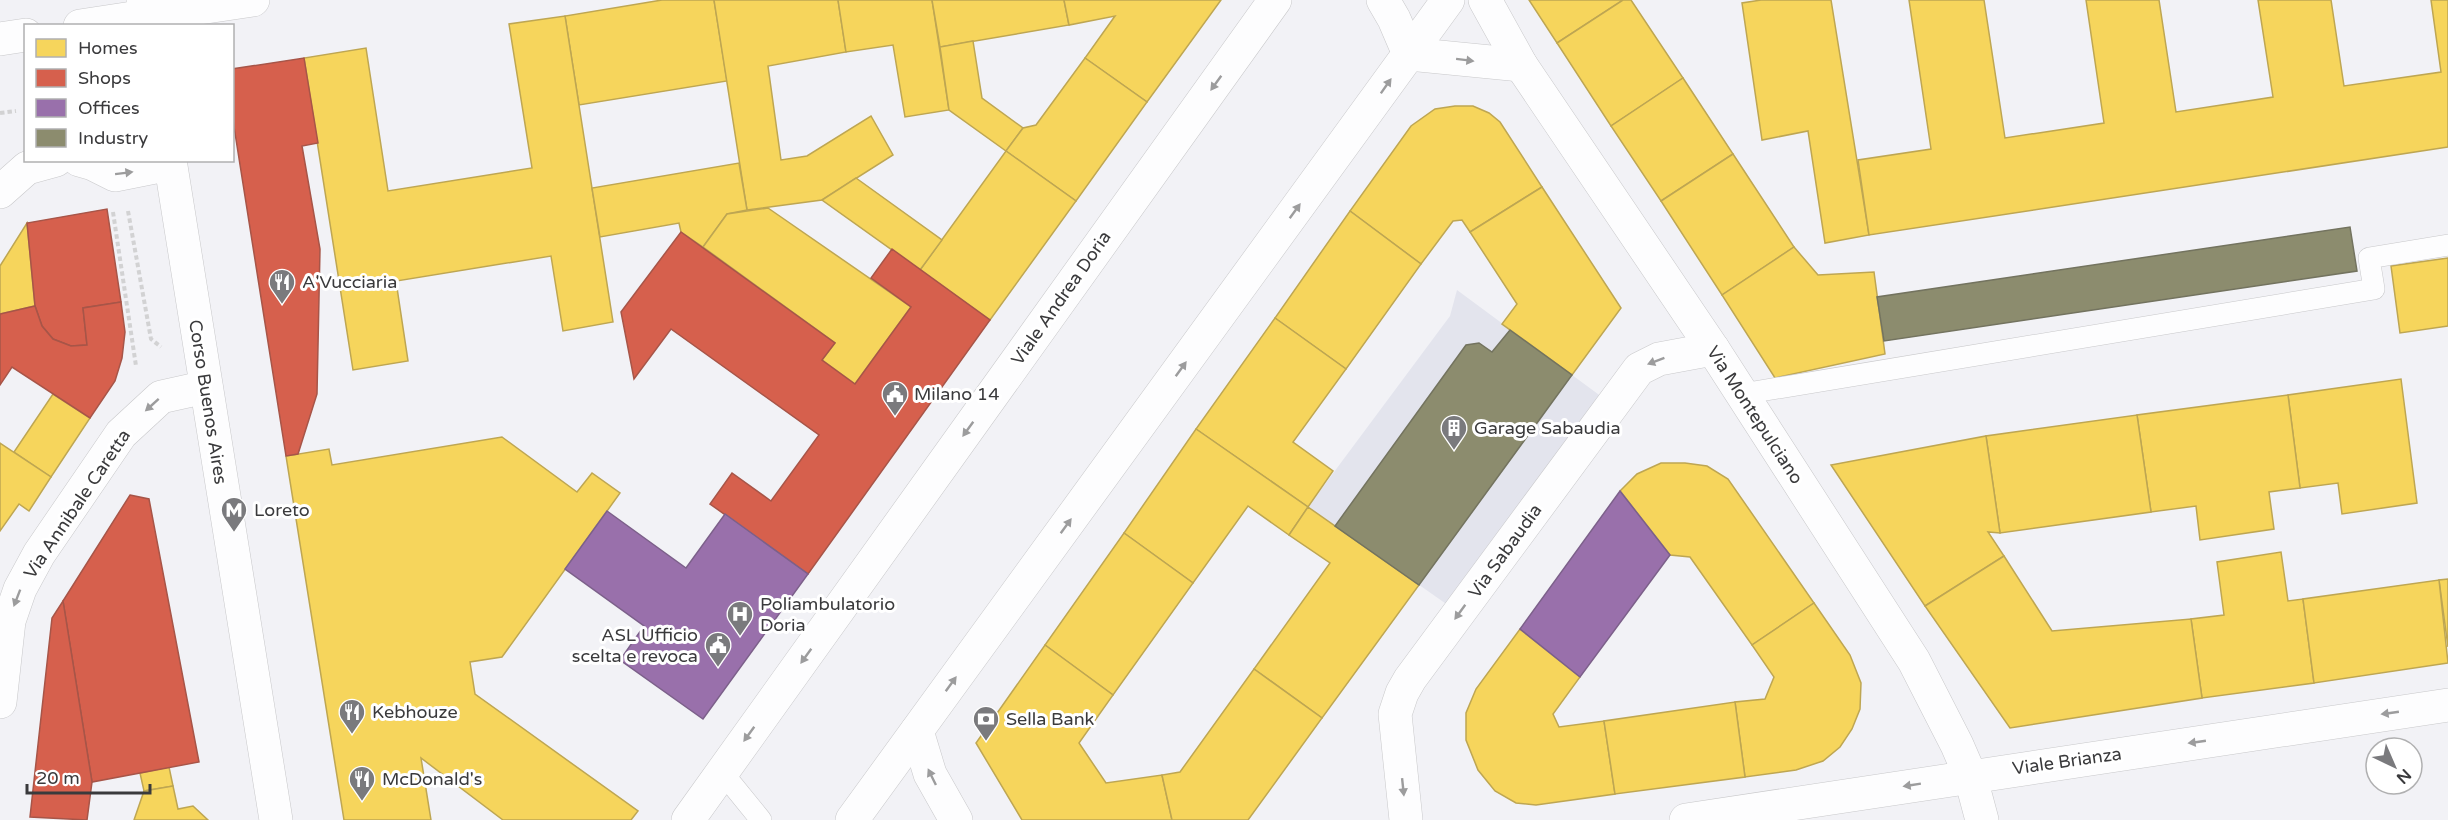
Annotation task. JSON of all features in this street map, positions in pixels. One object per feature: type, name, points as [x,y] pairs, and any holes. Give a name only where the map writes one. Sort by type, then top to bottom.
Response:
[{"type":"street","points":[[91,24],[145,14],[253,0]]},
{"type":"street","name":"Viale Andrea Doria","points":[[688,820],[1275,0]]},
{"type":"street","points":[[1383,0],[1394,19],[1408,54]]},
{"type":"street","points":[[852,820],[1448,0]]},
{"type":"street","name":"Via Montepulciano","points":[[1485,0],[1521,65],[1713,350],[1914,661],[1958,745],[1970,775],[1982,820]]},
{"type":"street","points":[[0,39],[24,35]]},
{"type":"street","points":[[1408,54],[1521,65]]},
{"type":"street","points":[[0,192],[27,168],[49,162]]},
{"type":"street","points":[[86,162],[115,175],[170,162]]},
{"type":"street","name":"Corso Buenos Aires","points":[[170,162],[276,820]]},
{"type":"street","name":"Via Sabaudia","points":[[1406,820],[1395,714],[1410,679],[1639,369],[1659,359],[1713,350]]},
{"type":"street","name":"Via Annibale Caretta","points":[[0,702],[9,621],[20,589],[39,554],[121,434],[161,397],[206,387]]},
{"type":"street","name":"Viale Brianza","points":[[1686,820],[1970,775],[2448,705]]},
{"type":"street","points":[[917,731],[930,774],[956,820]]},
{"type":"lane","points":[[1742,394],[2374,289],[2369,258],[2448,245]]},
{"type":"lane","points":[[722,772],[761,820]]},
{"type":"path","points":[[0,113],[16,111]]},
{"type":"path","points":[[112,207],[135,366]]},
{"type":"shaded area","points":[[1457,290],[1606,400],[1452,608],[1308,507],[1450,316]]},
{"type":"building: Homes","points":[[662,0],[714,0],[727,81],[579,105],[565,16]]},
{"type":"building: Homes","points":[[714,0],[838,0],[846,52],[768,66],[781,160],[807,156],[871,116],[893,155],[822,200],[747,210]]},
{"type":"building: Homes","points":[[838,0],[932,0],[949,110],[905,117],[893,45],[846,52]]},
{"type":"building: Homes","points":[[932,0],[1064,0],[1069,25],[940,47]]},
{"type":"building: Homes","points":[[1064,0],[1221,0],[1147,102],[1085,58],[1115,16],[1069,25]]},
{"type":"building: Homes","points":[[1529,0],[1623,0],[1557,43]]},
{"type":"building: Homes","points":[[1623,0],[1631,0],[1683,78],[1611,126],[1557,43]]},
{"type":"building: Homes","points":[[1761,0],[1831,0],[1869,235],[1825,243],[1808,131],[1762,140],[1742,3]]},
{"type":"building: Homes","points":[[1909,0],[1984,0],[2005,138],[2104,123],[2086,0],[2159,0],[2176,112],[2273,97],[2258,0],[2331,0],[2344,86],[2441,72],[2431,0],[2448,0],[2448,147],[1869,235],[1858,160],[1931,149]]},
{"type":"building: Homes","points":[[565,16],[613,322],[563,331],[551,256],[396,281],[408,361],[353,370],[304,58],[366,48],[388,191],[532,168],[509,24]]},
{"type":"building: Homes","points":[[973,41],[982,98],[1023,128],[1006,151],[949,110],[940,47]]},
{"type":"building: Homes","points":[[1085,58],[1147,102],[1076,201],[1006,151],[1023,128],[1036,125]]},
{"type":"building: Homes","points":[[1683,78],[1733,154],[1661,201],[1611,126]]},
{"type":"building: Homes","points":[[1473,106],[1489,113],[1500,122],[1542,187],[1470,232],[1462,220],[1453,221],[1421,264],[1350,211],[1411,126],[1435,109]]},
{"type":"building: Homes","points":[[1006,151],[1076,201],[990,320],[920,270]]},
{"type":"building: Homes","points":[[1733,154],[1794,247],[1722,295],[1661,201]]},
{"type":"building: Homes","points":[[739,163],[747,210],[727,214],[703,247],[681,232],[679,223],[600,237],[592,188]]},
{"type":"building: Homes","points":[[856,178],[942,240],[920,270],[822,200]]},
{"type":"building: Homes","points":[[1542,187],[1621,308],[1572,375],[1502,324],[1517,304],[1470,232]]},
{"type":"building: Homes","points":[[768,208],[911,307],[855,384],[822,360],[835,343],[703,247],[727,214]]},
{"type":"building: Homes","points":[[1350,211],[1421,264],[1346,369],[1275,318]]},
{"type":"building: Homes","points":[[27,223],[35,306],[0,314],[0,266]]},
{"type":"building: Homes","points":[[1794,247],[1818,275],[1874,272],[1885,354],[1775,378],[1722,295]]},
{"type":"building: Homes","points":[[2448,258],[2448,326],[2400,333],[2391,266]]},
{"type":"building: Homes","points":[[1275,318],[1346,369],[1293,442],[1333,471],[1308,507],[1196,429]]},
{"type":"building: Homes","points":[[2401,379],[2417,503],[2342,514],[2338,483],[2300,488],[2288,395]]},
{"type":"building: Homes","points":[[53,394],[90,418],[51,477],[14,452]]},
{"type":"building: Homes","points":[[2288,395],[2300,488],[2269,492],[2274,529],[2200,540],[2196,506],[2151,512],[2137,415]]},
{"type":"building: Homes","points":[[2137,415],[2151,512],[2000,533],[1986,436]]},
{"type":"building: Homes","points":[[1196,429],[1308,507],[1289,535],[1248,506],[1193,583],[1124,533]]},
{"type":"building: Homes","points":[[1986,436],[2000,533],[1988,532],[2004,556],[1925,606],[1831,465]]},
{"type":"building: Homes","points":[[502,437],[577,492],[592,473],[620,493],[502,657],[470,662],[475,694],[638,811],[631,820],[503,820],[421,758],[431,820],[344,820],[286,456],[329,449],[332,465]]},
{"type":"building: Homes","points":[[0,443],[51,477],[29,511],[19,504],[0,531]]},
{"type":"building: Homes","points":[[1661,463],[1707,466],[1728,479],[1814,603],[1752,645],[1690,557],[1670,555],[1620,491],[1637,474]]},
{"type":"building: Homes","points":[[1308,507],[1419,585],[1322,718],[1254,669],[1330,563],[1289,535]]},
{"type":"building: Homes","points":[[1124,533],[1193,583],[1113,695],[1045,645]]},
{"type":"building: Homes","points":[[2281,552],[2288,601],[2303,599],[2314,683],[2202,698],[2191,619],[2224,615],[2217,562]]},
{"type":"building: Homes","points":[[2004,556],[2052,631],[2191,619],[2202,698],[2010,728],[1925,606]]},
{"type":"building: Homes","points":[[2448,579],[2448,647],[2439,580]]},
{"type":"building: Homes","points":[[2439,580],[2448,663],[2314,683],[2303,599]]},
{"type":"building: Homes","points":[[1814,603],[1850,655],[1861,683],[1860,709],[1852,729],[1840,747],[1823,761],[1796,770],[1745,777],[1735,702],[1765,699],[1774,677],[1752,645]]},
{"type":"building: Homes","points":[[1520,629],[1580,677],[1553,714],[1559,727],[1604,721],[1615,794],[1536,805],[1516,803],[1495,791],[1478,770],[1466,740],[1466,713],[1476,689]]},
{"type":"building: Homes","points":[[1045,645],[1113,695],[1079,743],[1106,783],[1162,775],[1172,820],[1022,820],[976,743]]},
{"type":"building: Homes","points":[[1254,669],[1322,718],[1248,820],[1172,820],[1162,775],[1180,772]]},
{"type":"building: Homes","points":[[1735,702],[1745,777],[1615,794],[1604,721]]},
{"type":"building: Homes","points":[[169,767],[173,786],[144,791],[140,773]]},
{"type":"building: Homes","points":[[173,786],[178,809],[193,806],[208,820],[134,820],[144,791]]},
{"type":"building: Shops","points":[[304,58],[318,143],[302,146],[320,249],[317,394],[298,454],[286,456],[234,127],[234,69]]},
{"type":"building: Shops","points":[[107,209],[121,302],[83,308],[87,345],[71,346],[53,339],[42,326],[35,306],[27,223]]},
{"type":"building: Shops","points":[[681,232],[835,343],[822,360],[855,384],[911,307],[871,278],[892,249],[990,320],[808,574],[710,504],[732,473],[771,501],[819,435],[671,329],[634,379],[621,312]]},
{"type":"building: Shops","points":[[121,302],[125,332],[122,358],[115,381],[90,418],[12,367],[0,385],[0,314],[35,306],[42,326],[53,339],[71,346],[87,345],[83,308]]},
{"type":"building: Shops","points":[[130,495],[149,499],[199,762],[92,782],[63,601]]},
{"type":"building: Shops","points":[[63,601],[92,782],[87,820],[30,817],[52,618]]},
{"type":"building: Offices","points":[[1620,491],[1670,555],[1580,677],[1520,629]]},
{"type":"building: Offices","points":[[607,511],[686,568],[725,514],[808,574],[703,719],[620,660],[644,626],[565,569]]},
{"type":"building: Industry","points":[[2350,227],[2357,271],[1884,341],[1877,297]]},
{"type":"building: Industry","name":"Garage Sabaudia","points":[[1510,330],[1572,375],[1419,585],[1335,526],[1466,345],[1479,343],[1492,352]]},
{"type":"place","name":"A'Vucciaria","points":[[282,305]]},
{"type":"place","name":"Milano 14","points":[[895,417]]},
{"type":"place","name":"Garage Sabaudia","points":[[1454,451]]},
{"type":"place","name":"Loreto","points":[[234,533]]},
{"type":"place","name":"Poliambulatorio Doria","points":[[740,637]]},
{"type":"place","name":"ASL Ufficio scelta e revoca","points":[[718,668]]},
{"type":"place","name":"Kebhouze","points":[[352,735]]},
{"type":"place","name":"Sella Bank","points":[[986,742]]},
{"type":"place","name":"McDonald's","points":[[362,802]]}]
